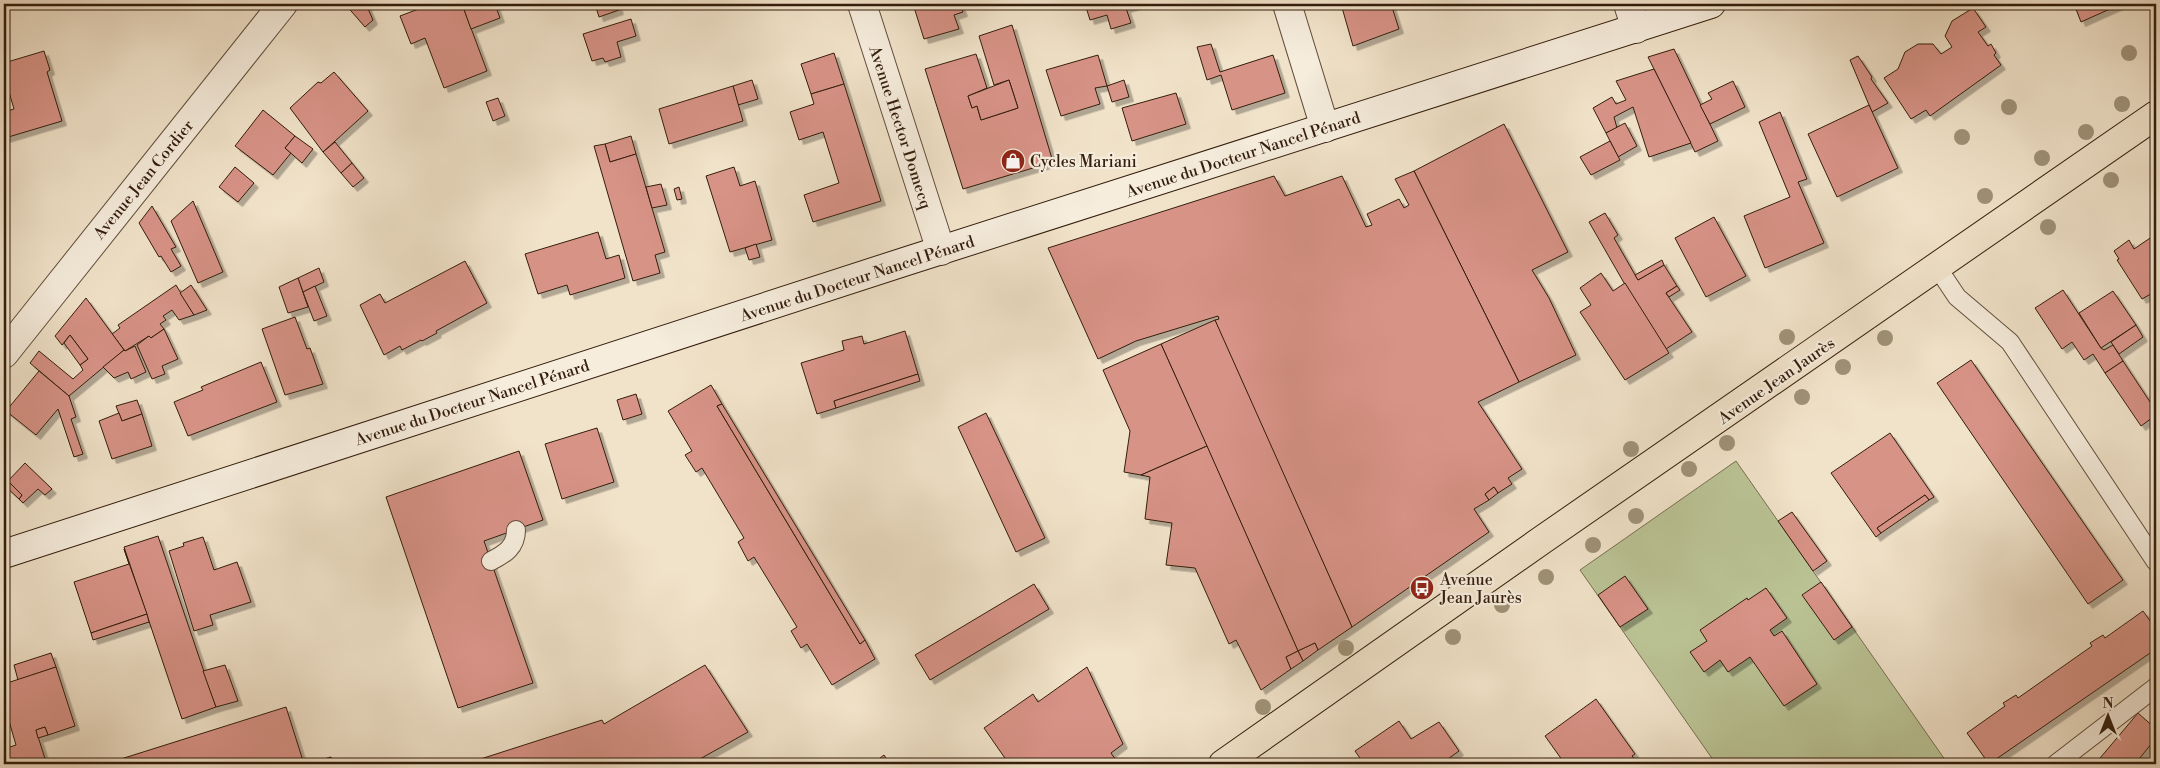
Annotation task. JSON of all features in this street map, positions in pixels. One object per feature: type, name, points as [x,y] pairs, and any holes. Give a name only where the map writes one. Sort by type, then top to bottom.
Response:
[{"type":"main road","name":"Avenue Jean Cordier","points":[[4,354],[283,4]]},
{"type":"main road","name":"Avenue Hector Domecq","points":[[862,4],[941,251]]},
{"type":"main road","points":[[1287,4],[1325,128]]},
{"type":"main road","name":"Avenue du Docteur Nancel Pénard","points":[[4,554],[1325,128],[1632,16],[1712,4]]},
{"type":"main road","name":"Avenue Jean Jaurès","points":[[1223,764],[2156,115]]},
{"type":"lane","points":[[1937,267],[1957,297],[2010,342],[2156,562]]},
{"type":"lane","points":[[491,561],[510,549],[516,540],[516,530]]},
{"type":"lane","points":[[2056,764],[2156,687]]},
{"type":"green space","points":[[1736,461],[1948,764],[1716,764],[1580,570]]},
{"type":"building","points":[[345,4],[366,4],[373,20],[365,27]]},
{"type":"building","points":[[432,4],[462,4],[487,71],[444,88],[425,38],[411,44],[400,16]]},
{"type":"building","points":[[462,4],[495,4],[500,18],[471,29]]},
{"type":"building","points":[[595,4],[617,4],[619,10],[599,17]]},
{"type":"building","points":[[913,4],[960,4],[963,12],[954,15],[959,29],[924,39]]},
{"type":"building","points":[[1085,4],[1139,4],[1126,8],[1131,23],[1111,29],[1107,15],[1090,20]]},
{"type":"building","points":[[1341,4],[1391,4],[1399,29],[1353,46]]},
{"type":"building","points":[[2074,4],[2121,4],[2081,22]]},
{"type":"building","points":[[1973,8],[1986,27],[1978,32],[1988,46],[1991,44],[1996,53],[1994,55],[2001,65],[1930,116],[1926,110],[1911,119],[1884,78],[1898,69],[1905,52],[1918,44],[1933,44],[1941,54],[1952,47],[1945,36],[1952,21]]},
{"type":"building","points":[[631,19],[636,36],[617,42],[621,57],[605,62],[603,58],[592,61],[583,34]]},
{"type":"building","points":[[1012,25],[1053,162],[963,189],[925,69],[976,54],[987,88],[968,96],[972,108],[977,106],[981,120],[1018,108],[1009,80],[994,85],[979,36]]},
{"type":"building","points":[[1211,44],[1220,72],[1273,55],[1285,93],[1232,110],[1221,75],[1207,80],[1197,47]]},
{"type":"building","points":[[1674,49],[1718,141],[1695,152],[1648,57]]},
{"type":"building","points":[[44,51],[50,70],[47,72],[62,121],[5,138],[4,112],[14,109],[4,75],[4,63]]},
{"type":"building","points":[[834,53],[844,84],[811,94],[801,64]]},
{"type":"building","points":[[1098,55],[1107,86],[1095,88],[1100,104],[1061,116],[1046,70]]},
{"type":"building","points":[[1858,56],[1888,103],[1872,112],[1850,60]]},
{"type":"building","points":[[1654,69],[1691,143],[1649,157],[1633,107],[1614,117],[1617,128],[1606,133],[1593,108],[1612,97],[1616,104],[1626,100],[1616,81]]},
{"type":"building","points":[[334,72],[368,111],[323,152],[290,108],[318,82],[321,83]]},
{"type":"building","points":[[752,80],[758,99],[738,105],[733,86]]},
{"type":"building","points":[[1009,80],[1018,108],[981,120],[977,106],[972,108],[968,96]]},
{"type":"building","points":[[1124,80],[1129,97],[1112,102],[1107,86]]},
{"type":"building","points":[[1733,81],[1745,107],[1710,124],[1700,105],[1712,99],[1708,93]]},
{"type":"building","points":[[844,84],[881,201],[813,222],[804,195],[839,183],[823,132],[799,140],[790,112],[814,104],[811,94]]},
{"type":"building","points":[[733,86],[743,121],[669,144],[659,109]]},
{"type":"building","points":[[1176,93],[1186,124],[1132,141],[1122,108]]},
{"type":"building","points":[[498,98],[505,116],[493,121],[486,102]]},
{"type":"building","points":[[1869,105],[1898,168],[1837,197],[1808,134]]},
{"type":"building","points":[[263,110],[295,136],[285,148],[291,153],[273,175],[235,146]]},
{"type":"building","points":[[1780,112],[1807,179],[1798,182],[1824,243],[1765,268],[1744,216],[1790,197],[1759,122]]},
{"type":"building","points":[[1625,123],[1637,146],[1618,157],[1606,133]]},
{"type":"building","points":[[1504,124],[1568,252],[1532,270],[1549,298],[1576,355],[1519,382],[1414,171]]},
{"type":"building","points":[[295,136],[313,149],[302,163],[285,148]]},
{"type":"building","points":[[631,136],[636,154],[610,162],[605,144]]},
{"type":"building","points":[[1610,141],[1620,160],[1591,175],[1580,157]]},
{"type":"building","points":[[335,142],[352,163],[341,173],[323,152]]},
{"type":"building","points":[[605,144],[610,162],[636,154],[665,252],[655,255],[660,273],[633,281],[594,146]]},
{"type":"building","points":[[352,163],[364,178],[353,187],[341,173]]},
{"type":"building","points":[[235,167],[254,183],[238,202],[219,187]]},
{"type":"building","points":[[734,167],[740,186],[755,181],[772,240],[730,252],[706,176]]},
{"type":"building","points":[[1414,171],[1519,382],[1478,402],[1522,469],[1508,478],[1512,484],[1498,493],[1494,487],[1485,494],[1489,500],[1474,509],[1489,532],[1352,627],[1218,329],[1215,320],[1219,319],[1218,316],[1136,341],[1098,359],[1048,248],[1274,176],[1285,196],[1342,176],[1366,227],[1372,225],[1367,214],[1399,199],[1404,208],[1409,205],[1395,179]]},
{"type":"building","points":[[661,184],[667,205],[652,208],[646,187]]},
{"type":"building","points":[[679,187],[682,199],[677,200],[674,189]]},
{"type":"building","points":[[193,201],[223,272],[198,283],[171,221]]},
{"type":"building","points":[[152,206],[176,247],[171,249],[181,266],[171,272],[161,256],[159,257],[139,223]]},
{"type":"building","points":[[1605,213],[1618,235],[1614,238],[1638,280],[1664,265],[1677,286],[1666,293],[1692,332],[1666,349],[1635,302],[1589,222]]},
{"type":"building","points":[[1714,217],[1746,276],[1706,297],[1675,238]]},
{"type":"building","points":[[598,232],[606,259],[619,255],[625,278],[570,295],[567,285],[538,294],[525,254]]},
{"type":"building","points":[[2156,234],[2156,291],[2142,299],[2117,260],[2119,259],[2114,251],[2129,240],[2134,249]]},
{"type":"building","points":[[756,244],[760,257],[749,260],[745,248]]},
{"type":"building","points":[[1662,260],[1664,265],[1638,280],[1635,275]]},
{"type":"building","points":[[465,261],[487,303],[436,331],[437,333],[422,341],[402,350],[400,346],[384,355],[360,305],[380,294],[385,303]]},
{"type":"building","points":[[319,268],[324,282],[303,292],[298,278]]},
{"type":"building","points":[[1601,273],[1613,291],[1625,283],[1669,353],[1625,380],[1580,312],[1591,305],[1580,288]]},
{"type":"building","points":[[298,278],[308,307],[288,313],[279,287]]},
{"type":"building","points":[[176,285],[194,315],[179,320],[172,310],[163,316],[166,320],[160,324],[164,329],[125,351],[112,334],[120,328],[118,325]]},
{"type":"building","points":[[191,285],[207,310],[194,315],[180,293]]},
{"type":"building","points":[[315,286],[327,316],[314,321],[303,292]]},
{"type":"building","points":[[1677,286],[1680,290],[1669,297],[1666,293]]},
{"type":"building","points":[[2063,290],[2101,348],[2104,350],[2113,345],[2123,361],[2105,373],[2093,354],[2084,360],[2072,342],[2062,349],[2035,308]]},
{"type":"building","points":[[2113,291],[2136,325],[2101,348],[2079,313]]},
{"type":"building","points":[[86,298],[124,350],[69,396],[30,363],[39,351],[73,379],[83,370],[80,365],[88,359],[70,335],[62,345],[55,336]]},
{"type":"building","points":[[295,317],[307,349],[310,348],[323,384],[285,395],[262,329]]},
{"type":"building","points":[[1215,320],[1352,627],[1318,650],[1315,643],[1298,651],[1161,344]]},
{"type":"building","points":[[2136,325],[2143,337],[2119,354],[2111,342]]},
{"type":"building","points":[[164,329],[178,359],[162,366],[165,374],[152,379],[137,345],[149,336],[151,338]]},
{"type":"building","points":[[905,331],[918,374],[834,401],[836,408],[817,414],[801,363],[844,350],[842,341],[862,336],[864,344]]},
{"type":"building","points":[[70,335],[88,359],[80,365],[64,343]]},
{"type":"building","points":[[1161,344],[1207,446],[1141,475],[1124,472],[1130,431],[1103,370]]},
{"type":"building","points":[[135,346],[146,372],[131,379],[128,372],[114,378],[103,367],[124,350]]},
{"type":"building","points":[[1971,360],[2123,580],[2088,604],[1937,383]]},
{"type":"building","points":[[2123,361],[2156,411],[2156,415],[2141,426],[2105,373]]},
{"type":"building","points":[[261,362],[277,402],[188,436],[174,402],[203,390],[201,387]]},
{"type":"building","points":[[39,371],[69,396],[76,417],[71,419],[83,454],[74,457],[58,409],[36,435],[6,411]]},
{"type":"building","points":[[918,374],[920,381],[836,408],[834,401]]},
{"type":"building","points":[[711,385],[722,404],[717,406],[860,644],[865,640],[875,659],[832,685],[807,644],[801,648],[791,631],[797,627],[754,557],[748,561],[738,542],[744,538],[702,468],[696,472],[685,455],[692,451],[668,411]]},
{"type":"building","points":[[636,394],[642,414],[623,420],[617,400]]},
{"type":"building","points":[[137,400],[142,414],[122,421],[116,406]]},
{"type":"building","points":[[722,404],[865,640],[860,644],[717,406]]},
{"type":"building","points":[[119,413],[122,421],[142,414],[152,446],[112,459],[99,421]]},
{"type":"building","points":[[986,413],[1045,538],[1016,552],[958,427]]},
{"type":"building","points":[[597,428],[614,482],[562,499],[545,444]]},
{"type":"building","points":[[1890,433],[1934,497],[1929,500],[1925,495],[1877,528],[1881,533],[1876,537],[1831,473]]},
{"type":"building","points":[[1207,446],[1298,651],[1286,657],[1291,669],[1261,690],[1236,640],[1229,644],[1195,568],[1166,565],[1172,523],[1145,519],[1150,477],[1141,475]]},
{"type":"building","points":[[519,451],[543,520],[484,541],[533,683],[458,708],[386,497]]},
{"type":"building","points":[[25,463],[52,489],[45,495],[38,489],[23,503],[19,499],[22,495],[8,481]]},
{"type":"building","points":[[8,481],[22,495],[19,499],[4,485]]},
{"type":"building","points":[[1494,487],[1498,493],[1489,500],[1485,494]]},
{"type":"building","points":[[1925,495],[1929,500],[1881,533],[1877,528]]},
{"type":"building","points":[[1792,512],[1827,561],[1813,571],[1778,521]]},
{"type":"building","points":[[158,536],[216,707],[182,719],[124,547]]},
{"type":"building","points":[[203,537],[214,570],[237,562],[251,602],[210,615],[213,625],[194,631],[169,551],[184,546],[183,543]]},
{"type":"building","points":[[124,549],[147,614],[91,633],[74,582],[129,564]]},
{"type":"building","points":[[1625,576],[1648,609],[1620,627],[1598,595]]},
{"type":"building","points":[[1821,582],[1852,627],[1834,640],[1802,595]]},
{"type":"building","points":[[1034,584],[1049,609],[930,680],[915,655]]},
{"type":"building","points":[[1766,588],[1787,618],[1770,630],[1774,636],[1782,631],[1817,684],[1784,706],[1750,657],[1728,672],[1720,660],[1704,672],[1690,652],[1707,641],[1700,630],[1747,598],[1748,600]]},
{"type":"building","points":[[2143,611],[2156,629],[2156,649],[1989,764],[1967,733],[2005,706],[2003,703],[2016,695],[2018,698],[2092,646],[2090,643],[2103,635],[2105,638]]},
{"type":"building","points":[[147,614],[149,622],[93,640],[91,633]]},
{"type":"building","points":[[1315,643],[1318,650],[1303,661],[1298,651]]},
{"type":"building","points":[[1298,651],[1303,661],[1291,669],[1286,657]]},
{"type":"building","points":[[51,653],[56,667],[18,680],[14,665]]},
{"type":"building","points":[[225,665],[238,701],[216,707],[203,671]]},
{"type":"building","points":[[705,665],[748,732],[691,764],[465,764],[602,720],[604,724]]},
{"type":"building","points":[[56,667],[75,726],[48,735],[45,727],[36,730],[46,762],[38,764],[4,764],[4,749],[16,745],[4,704],[4,684]]},
{"type":"building","points":[[1087,667],[1123,744],[1111,753],[1118,763],[1009,764],[984,728],[1033,694],[1038,702]]},
{"type":"building","points":[[1596,699],[1635,754],[1632,756],[1638,764],[1565,764],[1545,736]]},
{"type":"building","points":[[286,707],[304,764],[105,764]]},
{"type":"building","points":[[2138,713],[2156,729],[2156,738],[2135,764],[2095,764]]},
{"type":"building","points":[[1399,721],[1411,739],[1439,722],[1459,751],[1441,764],[1364,764],[1355,751]]},
{"type":"building","points":[[45,727],[48,735],[38,738],[36,730]]},
{"type":"building","points":[[884,755],[890,764],[872,764]]},
{"type":"building","points":[[331,757],[333,764],[305,764]]},
{"type":"place","name":"Cycles Mariani","points":[[1013,161]]},
{"type":"place","name":"Avenue Jean Jaurès","points":[[1422,588]]}]
